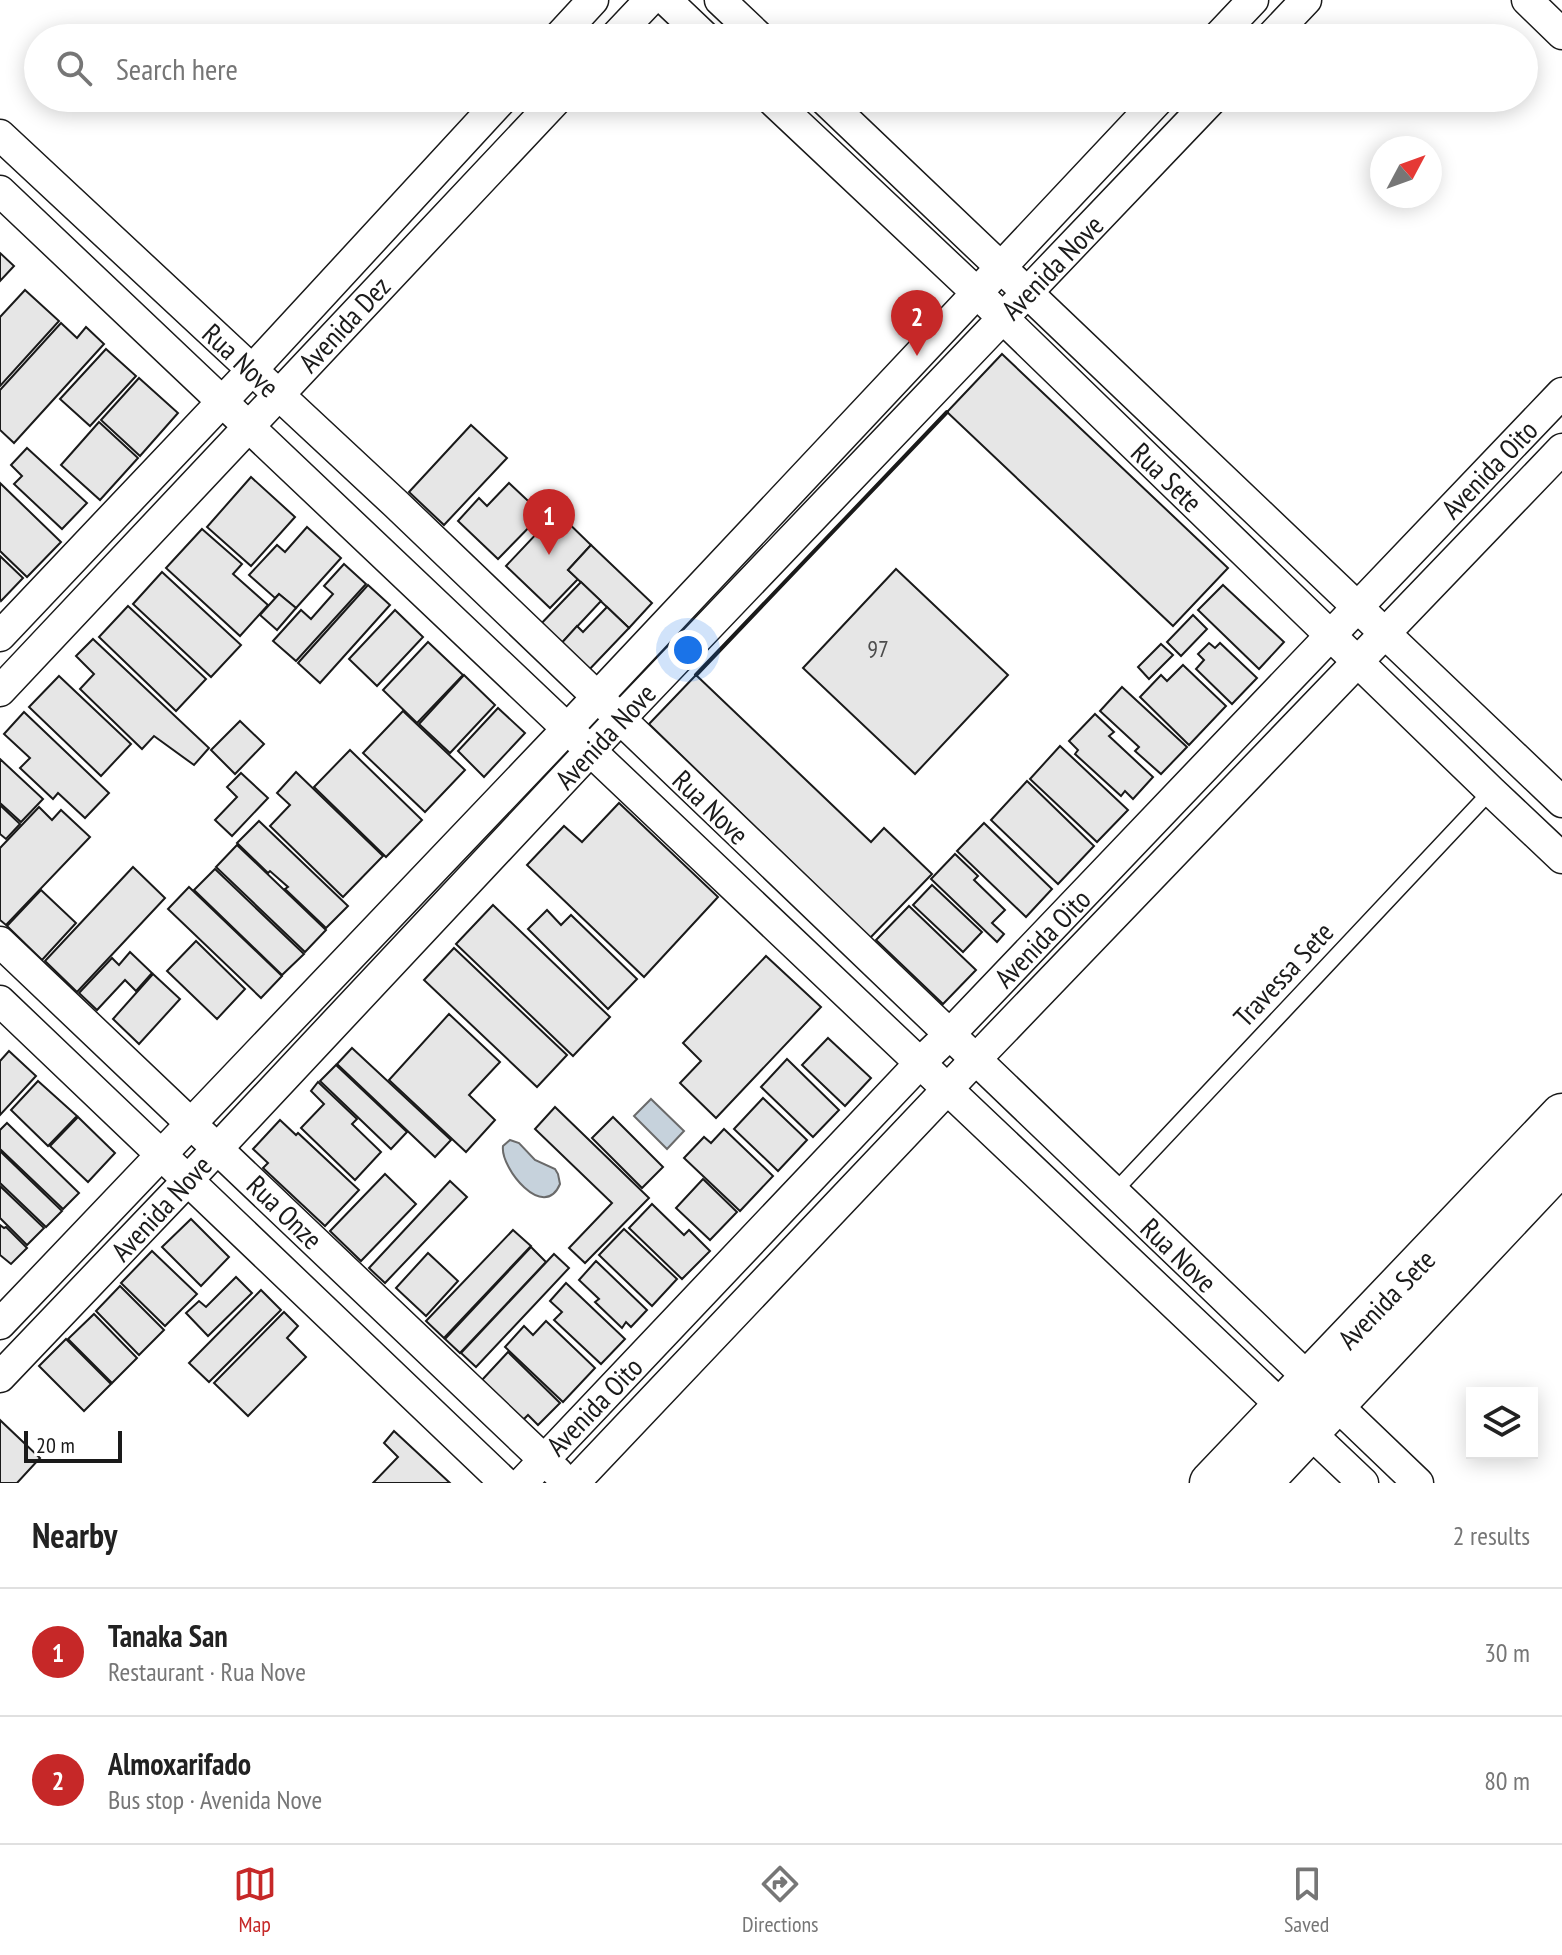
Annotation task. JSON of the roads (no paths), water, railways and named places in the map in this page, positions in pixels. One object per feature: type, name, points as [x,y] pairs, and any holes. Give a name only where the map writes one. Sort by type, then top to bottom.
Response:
[{"type":"street","points":[[571,24],[593,0]]},
{"type":"street","points":[[627,24],[650,0]]},
{"type":"street","points":[[666,0],[691,24]]},
{"type":"street","points":[[720,0],[745,24]]},
{"type":"street","points":[[1230,24],[1253,0]]},
{"type":"street","points":[[1283,24],[1306,0]]},
{"type":"street","points":[[1527,0],[1562,34]]},
{"type":"street","name":"Avenida Dez","points":[[0,636],[490,112]]},
{"type":"street","name":"Avenida Dez","points":[[0,691],[545,112]]},
{"type":"street","name":"Rua Sete","points":[[785,112],[976,292],[1562,858]]},
{"type":"street","name":"Rua Sete","points":[[838,112],[1562,802]]},
{"type":"street","name":"Avenida Nove","points":[[0,1324],[567,729],[1147,112]]},
{"type":"street","name":"Avenida Nove","points":[[0,1377],[620,719],[1200,112]]},
{"type":"street","name":"Rua Nove","points":[[0,135],[597,696],[1114,1192],[1309,1405],[1363,1483]]},
{"type":"street","name":"Rua Nove","points":[[0,191],[949,1089],[1309,1405],[1418,1483]]},
{"type":"street","name":"Avenida Oito","points":[[522,1483],[1562,393]]},
{"type":"street","name":"Avenida Oito","points":[[571,1483],[1562,449]]},
{"type":"street","name":"Rua Onze","points":[[0,942],[571,1483]]},
{"type":"street","name":"Rua Onze","points":[[0,1001],[505,1483]]},
{"type":"street","name":"Avenida Sete","points":[[1260,1483],[1309,1405],[1562,1115]]},
{"type":"street","name":"Avenida Sete","points":[[1211,1483],[1309,1405],[1562,1162]]},
{"type":"lane","name":"Travessa Sete","points":[[1114,1192],[1491,791]]},
{"type":"place","name":"Almoxarifado","points":[[917,356]]},
{"type":"place","name":"Tanaka San","points":[[549,555]]}]
